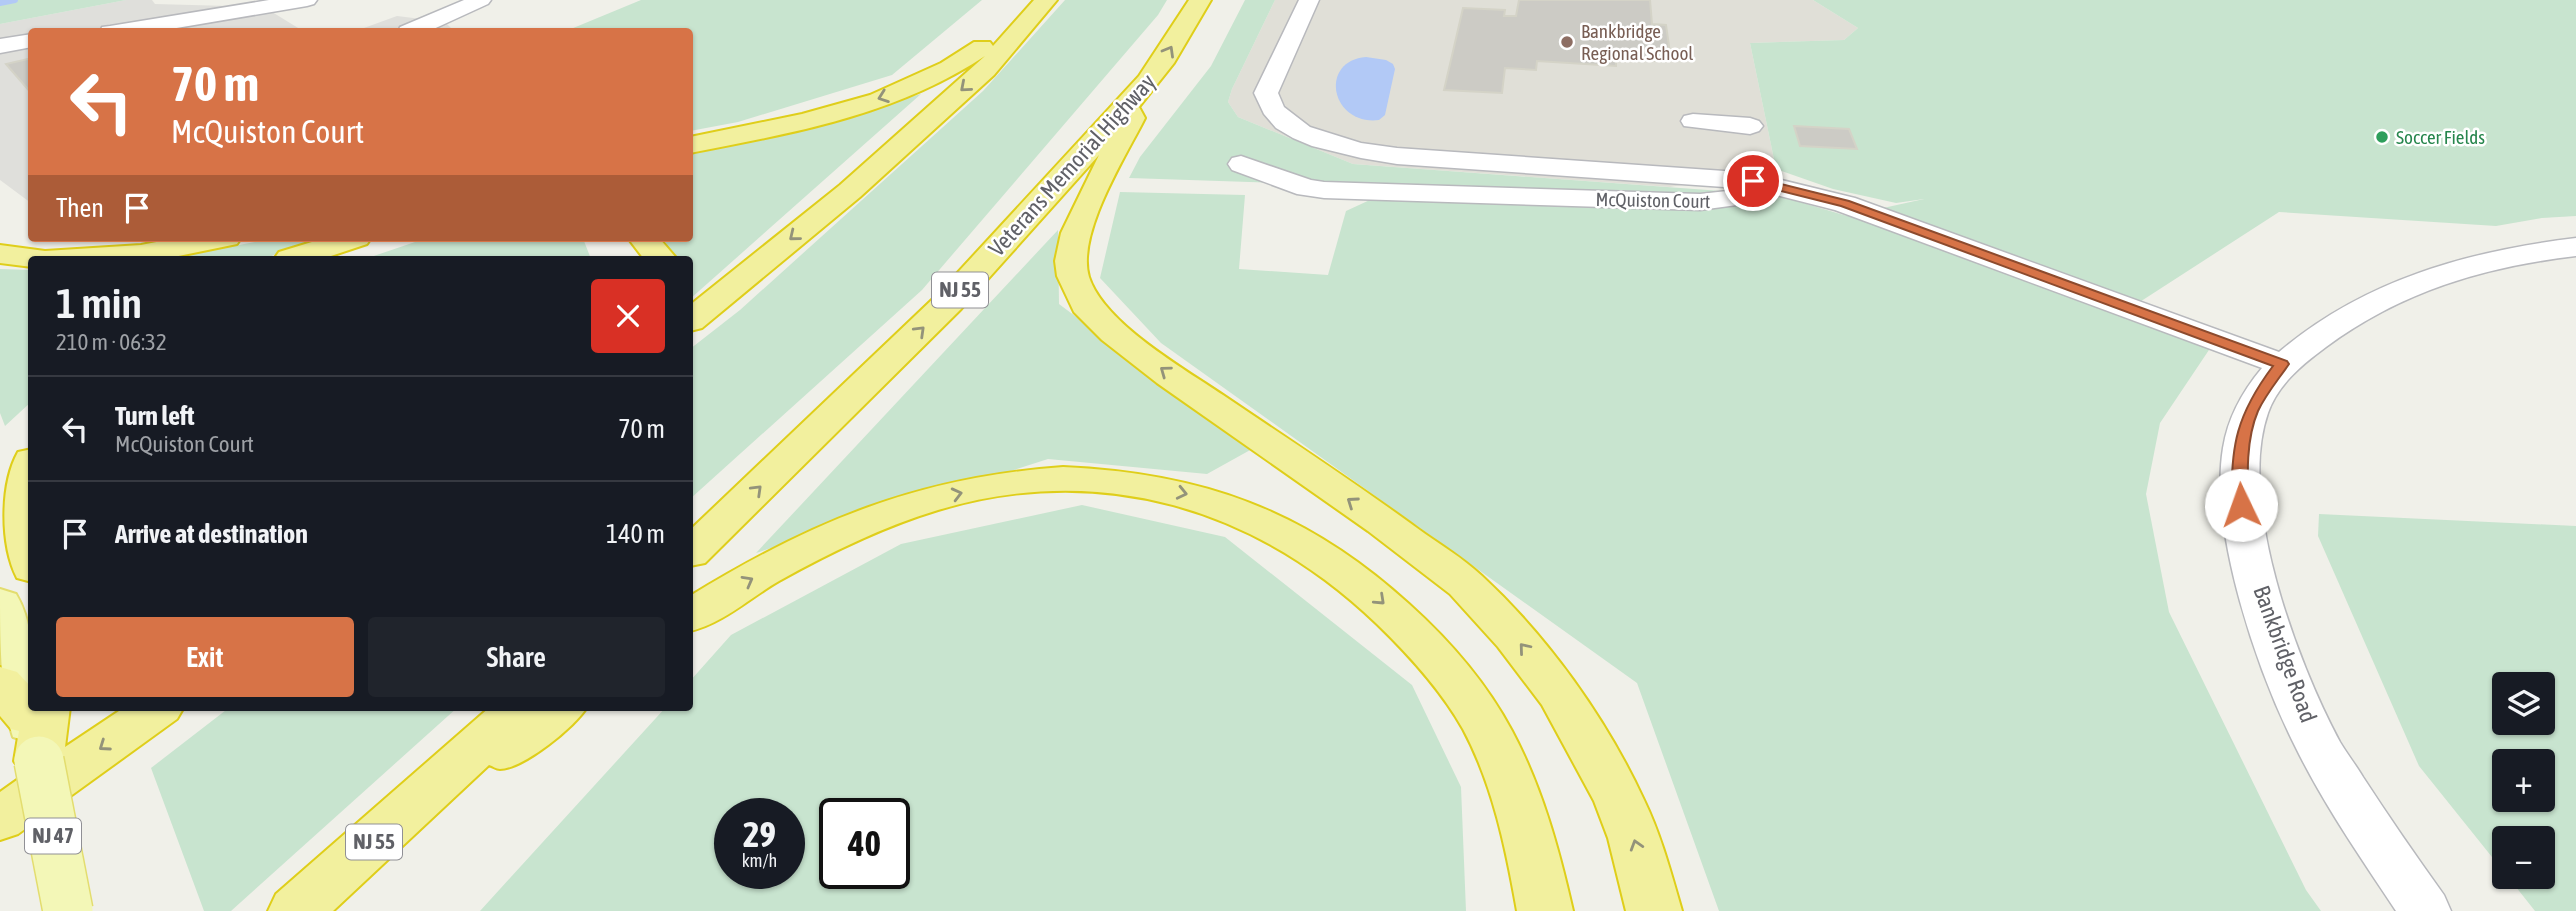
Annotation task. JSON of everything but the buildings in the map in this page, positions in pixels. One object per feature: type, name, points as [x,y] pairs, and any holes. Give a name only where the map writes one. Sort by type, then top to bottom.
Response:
[{"type":"highway","name":"Veterans Memorial Highway","points":[[693,550],[949,302],[1162,64],[1200,0]]},
{"type":"highway","points":[[693,144],[803,121],[880,99],[969,57],[1010,26],[1038,10]]},
{"type":"highway","points":[[693,319],[850,191],[985,69],[1038,10]]},
{"type":"highway","points":[[1126,107],[1132,118],[1086,207],[1074,240],[1073,276],[1086,305],[1114,333],[1170,375],[1382,522],[1465,584],[1514,636],[1560,695],[1619,800],[1634,838],[1654,911]]},
{"type":"highway","points":[[105,256],[141,254],[205,242]]},
{"type":"highway","points":[[299,256],[343,242]]},
{"type":"highway","points":[[646,242],[658,256]]},
{"type":"highway","points":[[0,254],[28,258]]},
{"type":"highway","points":[[28,475],[22,524],[28,550]]},
{"type":"highway","points":[[693,614],[777,565],[851,528],[926,502],[1003,483],[1080,478],[1118,481],[1224,504],[1287,533],[1345,571],[1398,617],[1447,670],[1470,700],[1489,732],[1504,768],[1531,848],[1545,911]]},
{"type":"highway","points":[[0,819],[154,711]]},
{"type":"highway","name":"NJ 55","points":[[296,911],[517,711]]},
{"type":"highway","points":[[450,772],[512,744],[557,711]]},
{"type":"main road","name":"NJ 47","points":[[0,604],[25,704],[68,911]]},
{"type":"street","points":[[133,28],[307,0]]},
{"type":"street","points":[[417,28],[481,0]]},
{"type":"street","points":[[1309,0],[1266,93],[1268,104],[1277,115],[1298,131],[1349,148],[1398,156],[1753,181],[1845,204],[2282,364]]},
{"type":"street","points":[[233,11],[249,28]]},
{"type":"street","points":[[0,46],[28,41]]},
{"type":"street","points":[[1693,121],[1750,125]]},
{"type":"street","name":"McQuiston Court","points":[[1241,164],[1307,188],[1405,194],[1700,202],[1722,201],[1735,196],[1745,191],[1753,181]]},
{"type":"street","name":"Bankbridge Road","points":[[2425,911],[2373,835],[2320,748],[2269,624],[2243,523],[2238,486],[2249,414],[2261,391],[2282,364],[2352,314],[2389,294],[2432,276],[2513,256],[2576,247]]},
{"type":"shaded area","points":[[126,0],[152,0],[155,4],[264,7],[298,28],[28,28],[28,201],[0,180],[0,24]]},
{"type":"shaded area","points":[[1275,0],[1813,0],[1858,28],[1844,40],[1750,43],[1776,169],[1670,187],[1353,164],[1238,117],[1228,102],[1232,89]]},
{"type":"shaded area","points":[[397,16],[445,22],[451,28],[364,28]]},
{"type":"green space","points":[[0,0],[126,0],[0,24]]},
{"type":"green space","points":[[641,0],[982,0],[892,75],[738,122],[693,130],[693,28],[573,28]]},
{"type":"green space","points":[[1065,0],[1167,0],[1158,15],[922,290],[693,496],[693,347],[740,310],[983,91]]},
{"type":"green space","points":[[1245,0],[1275,0],[1228,102],[1238,117],[1353,164],[1776,195],[1847,216],[1924,199],[1896,203],[1833,189],[1776,169],[1750,43],[1844,40],[1858,28],[1813,0],[2576,0],[2576,216],[2542,218],[2496,226],[2279,212],[2132,307],[2217,338],[2160,423],[2146,494],[2169,612],[2306,890],[2321,911],[1719,911],[1637,683],[1161,343],[1100,278],[1120,192],[1245,195],[1239,269],[1328,275],[1346,211],[1372,199],[1599,194],[1129,178],[1140,157],[1211,66]]},
{"type":"green space","points":[[921,94],[693,296],[693,256],[669,256],[666,242],[693,242],[693,152],[748,141]]},
{"type":"green space","points":[[1058,230],[1059,304],[1252,449],[1207,474],[1048,459],[756,553]]},
{"type":"green space","points":[[254,242],[320,242],[285,249],[272,256],[182,256]]},
{"type":"green space","points":[[415,242],[584,242],[590,256],[374,256]]},
{"type":"green space","points":[[0,269],[28,270],[28,405],[5,426],[0,413]]},
{"type":"green space","points":[[1082,505],[1225,537],[1412,685],[1461,787],[1466,911],[480,911],[662,711],[693,711],[693,678],[731,635],[901,544]]},
{"type":"green space","points":[[2319,514],[2576,526],[2576,911],[2535,911],[2518,889],[2555,889],[2555,826],[2492,826],[2492,857],[2419,766],[2318,536]]},
{"type":"green space","points":[[225,711],[454,711],[231,911],[204,911],[151,768]]},
{"type":"water","points":[[1366,57],[1386,60],[1393,64],[1395,69],[1385,115],[1379,120],[1363,119],[1350,113],[1341,104],[1336,92],[1336,80],[1341,69],[1351,61]]},
{"type":"waterway","points":[[0,3],[15,0]]},
{"type":"place","name":"Bankbridge Regional School","points":[[1567,42]]},
{"type":"place","name":"Soccer Fields","points":[[2382,137]]},
{"type":"route","points":[[1753,181],[1845,204],[2282,364],[2261,391],[2249,414],[2239,467],[2241,505]]}]
